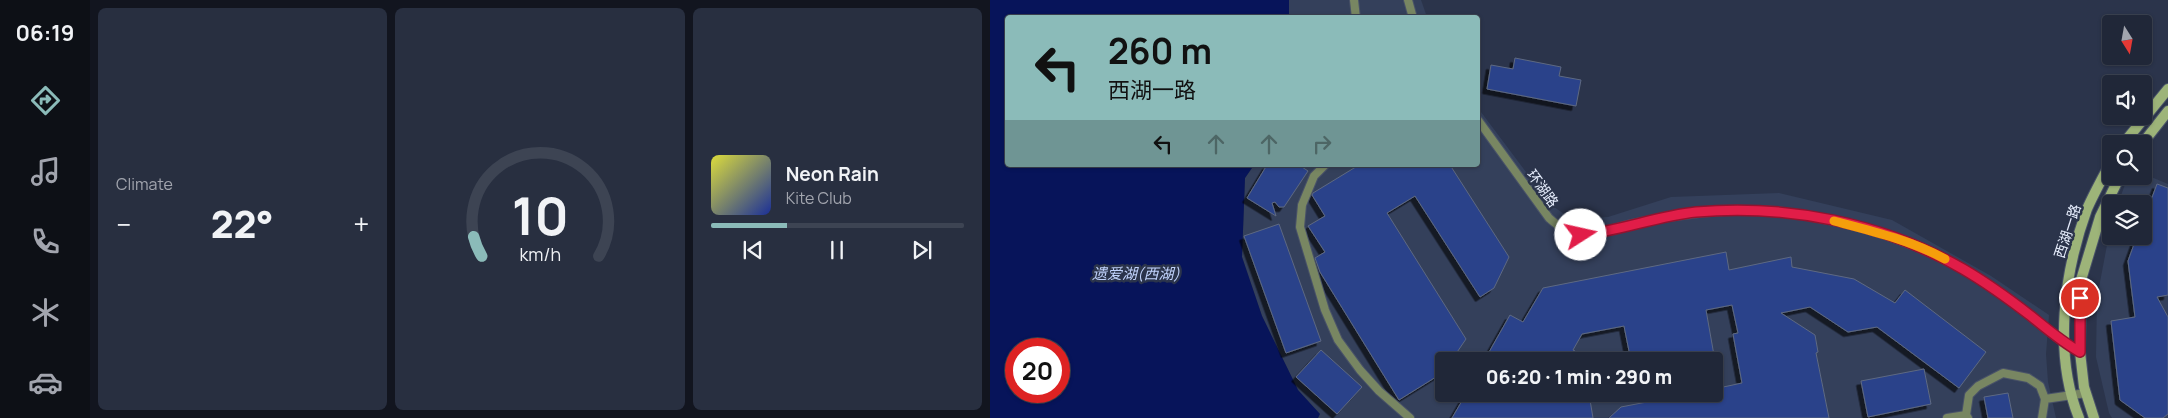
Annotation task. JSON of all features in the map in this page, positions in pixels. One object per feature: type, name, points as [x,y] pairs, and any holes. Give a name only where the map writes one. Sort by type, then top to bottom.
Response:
[{"type":"main road","points":[[2130,135],[2168,89]]},
{"type":"main road","points":[[2149,135],[2168,111]]},
{"type":"main road","name":"西湖一路","points":[[2079,418],[2068,385],[2064,343],[2068,273],[2088,209],[2102,180]]},
{"type":"main road","name":"西湖一路","points":[[2094,418],[2086,393],[2080,352],[2081,280],[2100,217],[2116,185]]},
{"type":"lane","points":[[1354,0],[1356,15]]},
{"type":"lane","points":[[1408,0],[1412,15]]},
{"type":"lane","name":"环湖路","points":[[1480,123],[1549,218],[1559,227],[1572,233],[1593,234],[1640,222],[1696,212],[1777,211],[1834,221],[1887,235],[1928,250],[1949,261],[1998,291],[2064,343],[2080,352]]},
{"type":"lane","points":[[1323,167],[1314,176],[1302,205],[1300,227],[1325,310],[1338,340],[1360,370],[1379,391],[1410,418]]},
{"type":"lane","points":[[1947,418],[1967,416],[1969,395],[1978,386],[2003,374],[2028,378],[2040,386],[2045,400],[2042,418]]},
{"type":"lane","points":[[2045,400],[2086,393]]},
{"type":"shaded area","points":[[1289,0],[1421,0],[1426,15],[1289,15]]},
{"type":"shaded area","points":[[1480,111],[1550,204],[1571,219],[1608,217],[1671,197],[1779,193],[1892,220],[1991,276],[2049,315],[2046,354],[2048,382],[2056,418],[1318,418],[1319,414],[1298,390],[1262,316],[1242,257],[1245,178],[1253,167],[1480,167]]},
{"type":"shaded area","points":[[2152,177],[2168,184],[2168,418],[2112,418],[2109,413],[2096,357],[2097,298],[2107,245],[2152,245],[2152,195],[2121,195],[2125,185],[2152,185]]},
{"type":"water","name":"遗爱湖(西湖)","points":[[990,0],[1289,0],[1289,15],[1005,15],[1005,167],[1253,167],[1245,178],[1242,257],[1262,316],[1298,390],[1320,414],[1318,418],[990,418]]},
{"type":"building","points":[[1515,58],[1561,67],[1559,76],[1581,80],[1576,106],[1487,89],[1491,65],[1513,69]]},
{"type":"building","points":[[1266,167],[1302,167],[1308,171],[1284,207],[1279,207],[1275,202],[1272,203],[1276,216],[1247,198]]},
{"type":"building","points":[[1356,167],[1451,167],[1509,257],[1494,288],[1480,297],[1415,196],[1387,213],[1466,339],[1457,352],[1435,352],[1435,378],[1399,400],[1320,272],[1315,258],[1325,252],[1308,226],[1325,216],[1312,195]]},
{"type":"building","points":[[2157,184],[2168,188],[2168,295],[2157,297],[2168,317],[2168,414],[2163,418],[2145,418],[2120,400],[2111,321],[2135,317],[2128,261],[2134,245],[2152,245],[2152,197]]},
{"type":"building","points":[[1279,224],[1321,341],[1286,353],[1244,236]]},
{"type":"building","points":[[1726,252],[1729,270],[1791,257],[1792,267],[1854,279],[1895,303],[1905,290],[1986,352],[1959,388],[1877,327],[1848,332],[1810,307],[1781,313],[1815,335],[1818,352],[1816,353],[1829,418],[1609,418],[1621,407],[1647,402],[1723,402],[1723,387],[1742,383],[1733,334],[1738,333],[1732,305],[1706,310],[1713,352],[1629,352],[1624,326],[1582,334],[1573,350],[1574,352],[1489,352],[1510,315],[1523,322],[1543,288]]},
{"type":"building","points":[[1321,350],[1362,387],[1337,414],[1296,377]]},
{"type":"building","points":[[1924,369],[1931,404],[1868,417],[1861,381]]},
{"type":"building","points":[[2008,393],[2013,418],[1988,418],[1984,397]]},
{"type":"building","points":[[1461,402],[1590,402],[1593,418],[1452,418]]},
{"type":"slow traffic","points":[[1834,221],[1887,235],[1928,250],[1945,259]]},
{"type":"route","points":[[1581,235],[1696,212],[1777,211],[1834,221],[1887,235],[1928,250],[1998,291],[2064,343],[2080,352],[2080,298]]}]
